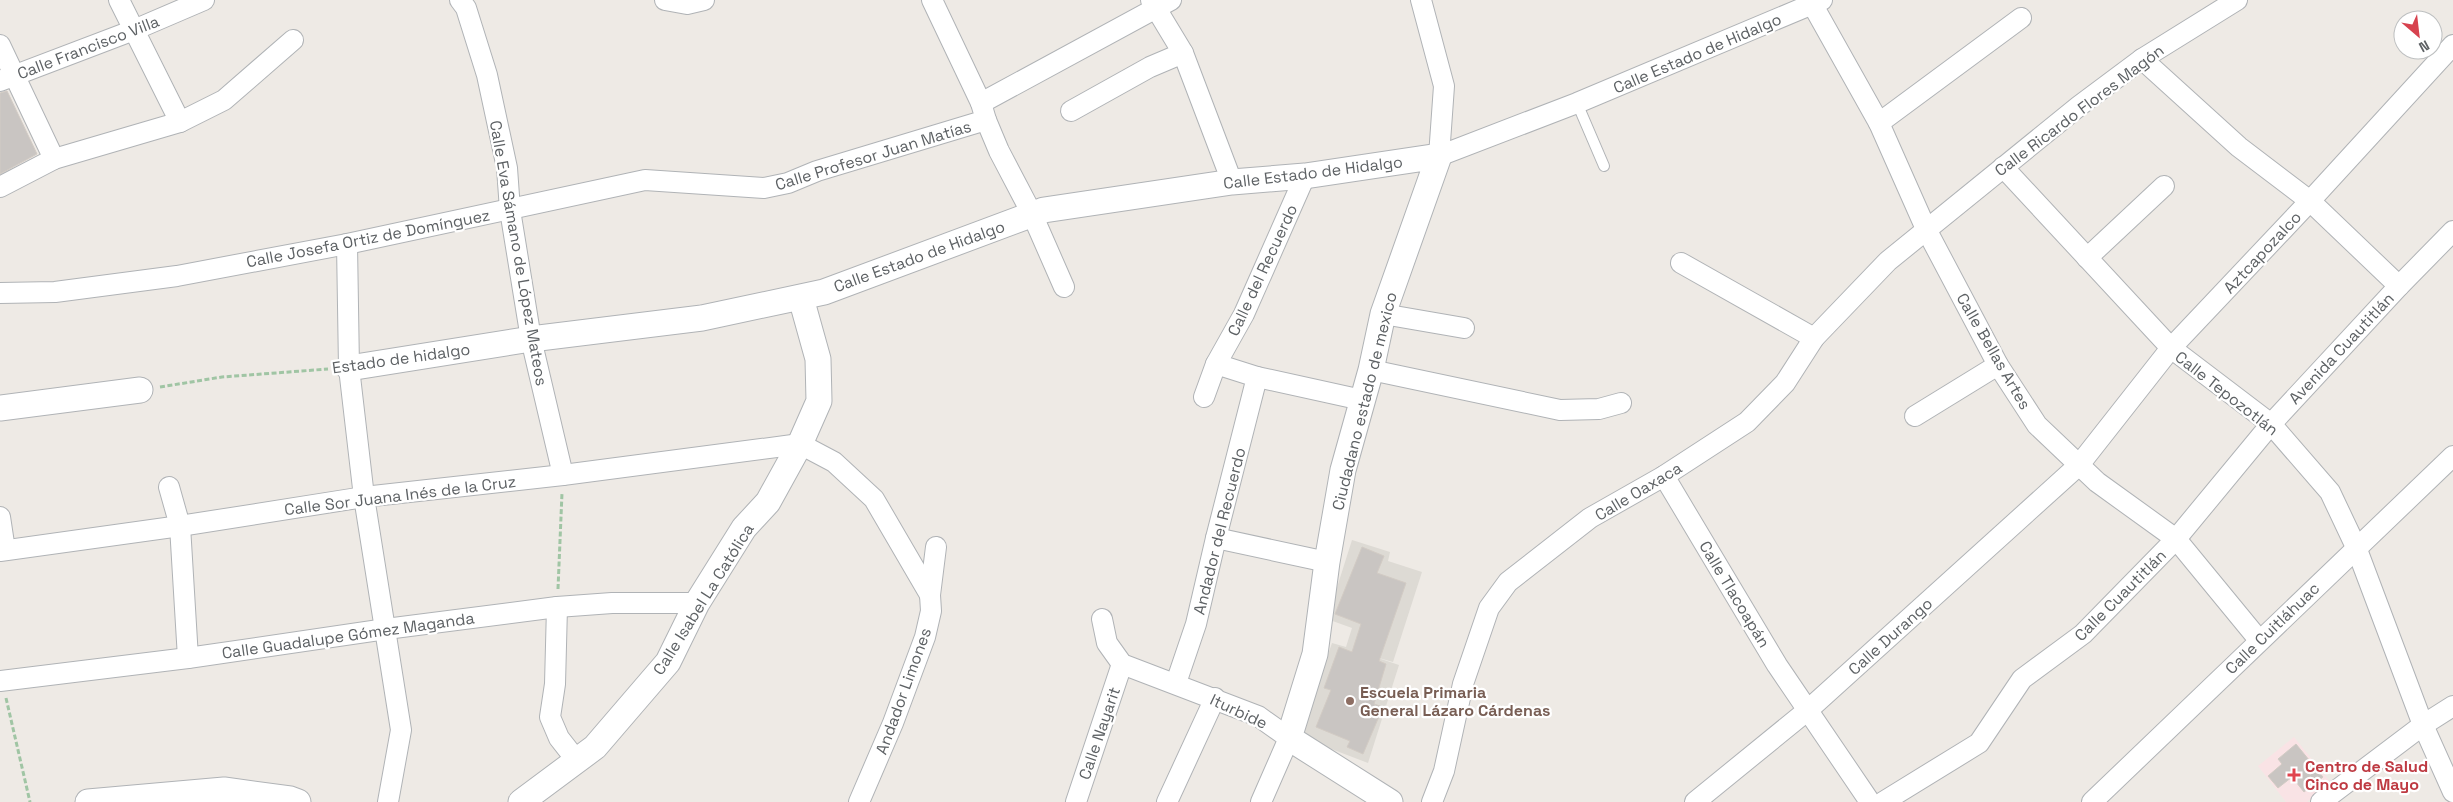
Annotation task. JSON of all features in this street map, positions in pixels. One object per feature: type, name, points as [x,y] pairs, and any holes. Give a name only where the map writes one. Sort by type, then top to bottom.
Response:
[{"type":"street","points":[[119,0],[180,122]]},
{"type":"street","name":"Calle Francisco Villa","points":[[8,78],[134,30],[204,0]]},
{"type":"street","points":[[665,0],[687,4],[704,0]]},
{"type":"street","points":[[932,0],[984,112],[999,151],[1032,214],[1064,287]]},
{"type":"street","name":"Ciudadano estado de mexico","points":[[1261,802],[1289,738],[1315,654],[1327,562],[1343,470],[1371,370],[1383,314],[1439,156],[1444,86],[1421,0]]},
{"type":"street","name":"Calle Ricardo Flores Magón","points":[[1926,229],[2142,59],[2237,0]]},
{"type":"street","name":"Calle Estado de Hidalgo","points":[[801,298],[824,292],[1044,210],[1232,182],[1305,176],[1439,156],[1577,103],[1815,2]]},
{"type":"street","name":"Calle Bellas Artes","points":[[1815,2],[1879,123],[1926,229],[1998,365],[2037,425],[2097,482],[2176,539],[2259,640]]},
{"type":"street","points":[[1159,3],[1183,54],[1232,182]]},
{"type":"street","name":"Calle Profesor Juan Matías","points":[[735,186],[764,188],[788,183],[984,112],[1159,3]]},
{"type":"street","name":"Calle Eva Sámano de López Mateos","points":[[463,4],[489,85],[506,168],[510,210],[531,339],[563,475]]},
{"type":"street","points":[[1879,123],[2021,18]]},
{"type":"street","points":[[0,187],[54,159],[180,122],[224,100],[293,40]]},
{"type":"street","points":[[0,45],[8,78],[54,159]]},
{"type":"street","name":"Aztcapozalco","points":[[2079,464],[2171,348],[2310,201],[2453,45]]},
{"type":"street","points":[[1071,111],[1150,66],[1183,54]]},
{"type":"street","points":[[2142,59],[2239,147],[2310,201],[2399,286]]},
{"type":"street","name":"Calle Tepozotlán","points":[[2003,167],[2171,348],[2271,424],[2330,492],[2356,547],[2422,725],[2453,792]]},
{"type":"street","name":"Calle del Recuerdo","points":[[1204,397],[1216,364],[1244,314],[1305,176]]},
{"type":"street","name":"Calle Josefa Ortiz de Domínguez","points":[[0,293],[55,292],[177,276],[347,244],[645,180],[735,186]]},
{"type":"street","points":[[2087,258],[2164,186]]},
{"type":"street","name":"Calle Oaxaca","points":[[1432,802],[1444,771],[1463,684],[1489,608],[1508,582],[1590,518],[1664,476],[1747,422],[1785,383],[1814,338],[1888,261],[1926,229]]},
{"type":"street","name":"Avenida Cuautitlán","points":[[2176,539],[2271,424],[2399,286],[2453,231]]},
{"type":"street","points":[[347,244],[349,368],[364,496],[401,730],[388,802]]},
{"type":"street","points":[[1681,264],[1814,338]]},
{"type":"street","name":"Estado de hidalgo","points":[[349,368],[531,339],[702,318],[801,298]]},
{"type":"street","name":"Calle Isabel La Católica","points":[[521,802],[595,747],[668,662],[698,603],[744,528],[768,502],[800,444],[819,401],[818,359],[801,298]]},
{"type":"street","points":[[1383,314],[1464,328]]},
{"type":"street","points":[[1216,364],[1257,377],[1362,400]]},
{"type":"street","points":[[1915,416],[1998,365]]},
{"type":"street","points":[[1371,370],[1560,410],[1599,409],[1621,403]]},
{"type":"street","name":"Andador del Recuerdo","points":[[1176,684],[1196,624],[1257,377]]},
{"type":"street","points":[[0,408],[140,390]]},
{"type":"street","points":[[800,444],[834,462],[874,499],[930,596]]},
{"type":"street","name":"Calle Sor Juana Inés de la Cruz","points":[[3,551],[180,526],[364,496],[563,475],[800,444]]},
{"type":"street","name":"Calle Cuitláhuac","points":[[2092,802],[2453,456]]},
{"type":"street","name":"Calle Durango","points":[[1695,802],[1808,710],[2079,464]]},
{"type":"street","name":"Calle Tlacoapán","points":[[1664,476],[1776,665],[1870,802]]},
{"type":"street","points":[[169,487],[180,526],[188,658]]},
{"type":"street","points":[[0,517],[3,551]]},
{"type":"street","points":[[1216,538],[1327,562]]},
{"type":"street","name":"Calle Cuautitlán","points":[[1883,802],[1979,743],[2022,679],[2083,634],[2176,539]]},
{"type":"street","name":"Andador Limones","points":[[859,802],[925,637],[931,611],[930,596],[936,547]]},
{"type":"street","name":"Calle Guadalupe Gómez Maganda","points":[[1,680],[188,658],[386,628],[557,607],[612,603],[698,603]]},
{"type":"street","points":[[557,607],[555,684],[550,717],[559,738],[577,761]]},
{"type":"street","points":[[1102,618],[1107,643],[1122,664]]},
{"type":"street","name":"Iturbide","points":[[1122,664],[1258,716],[1289,738],[1390,802]]},
{"type":"street","name":"Calle Nayarit","points":[[1076,802],[1122,664]]},
{"type":"street","points":[[1168,802],[1215,698]]},
{"type":"street","points":[[2322,802],[2422,725],[2453,706]]},
{"type":"street","points":[[88,802],[224,790],[290,799],[298,802]]},
{"type":"lane","points":[[1577,103],[1604,166]]},
{"type":"path","name":"Estado de hidalgo","points":[[140,390],[222,377],[349,368]]},
{"type":"path","points":[[557,607],[563,475]]},
{"type":"path","points":[[1,680],[30,802]]},
{"type":"shaded area","points":[[1352,540],[1390,552],[1388,561],[1422,572],[1393,662],[1372,656],[1399,665],[1368,763],[1300,737],[1332,643],[1346,647],[1352,628],[1327,619]]},
{"type":"shaded area","name":"Centro de Salud Cinco de Mayo","points":[[2294,737],[2331,783],[2307,802],[2286,802],[2258,766]]},
{"type":"building","points":[[7,91],[37,154],[0,174],[0,93]]},
{"type":"building","points":[[1362,547],[1384,556],[1377,573],[1406,583],[1379,661],[1386,664],[1374,704],[1383,707],[1363,754],[1347,747],[1350,741],[1316,727],[1331,690],[1324,688],[1339,647],[1352,652],[1361,624],[1335,614]]},
{"type":"building","points":[[2296,744],[2323,777],[2304,792],[2292,777],[2278,788],[2268,776],[2282,764],[2278,759]]},
{"type":"place","name":"Escuela Primaria General Lázaro Cárdenas","points":[[1350,701]]},
{"type":"place","name":"Centro de Salud Cinco de Mayo","points":[[2294,775]]}]
